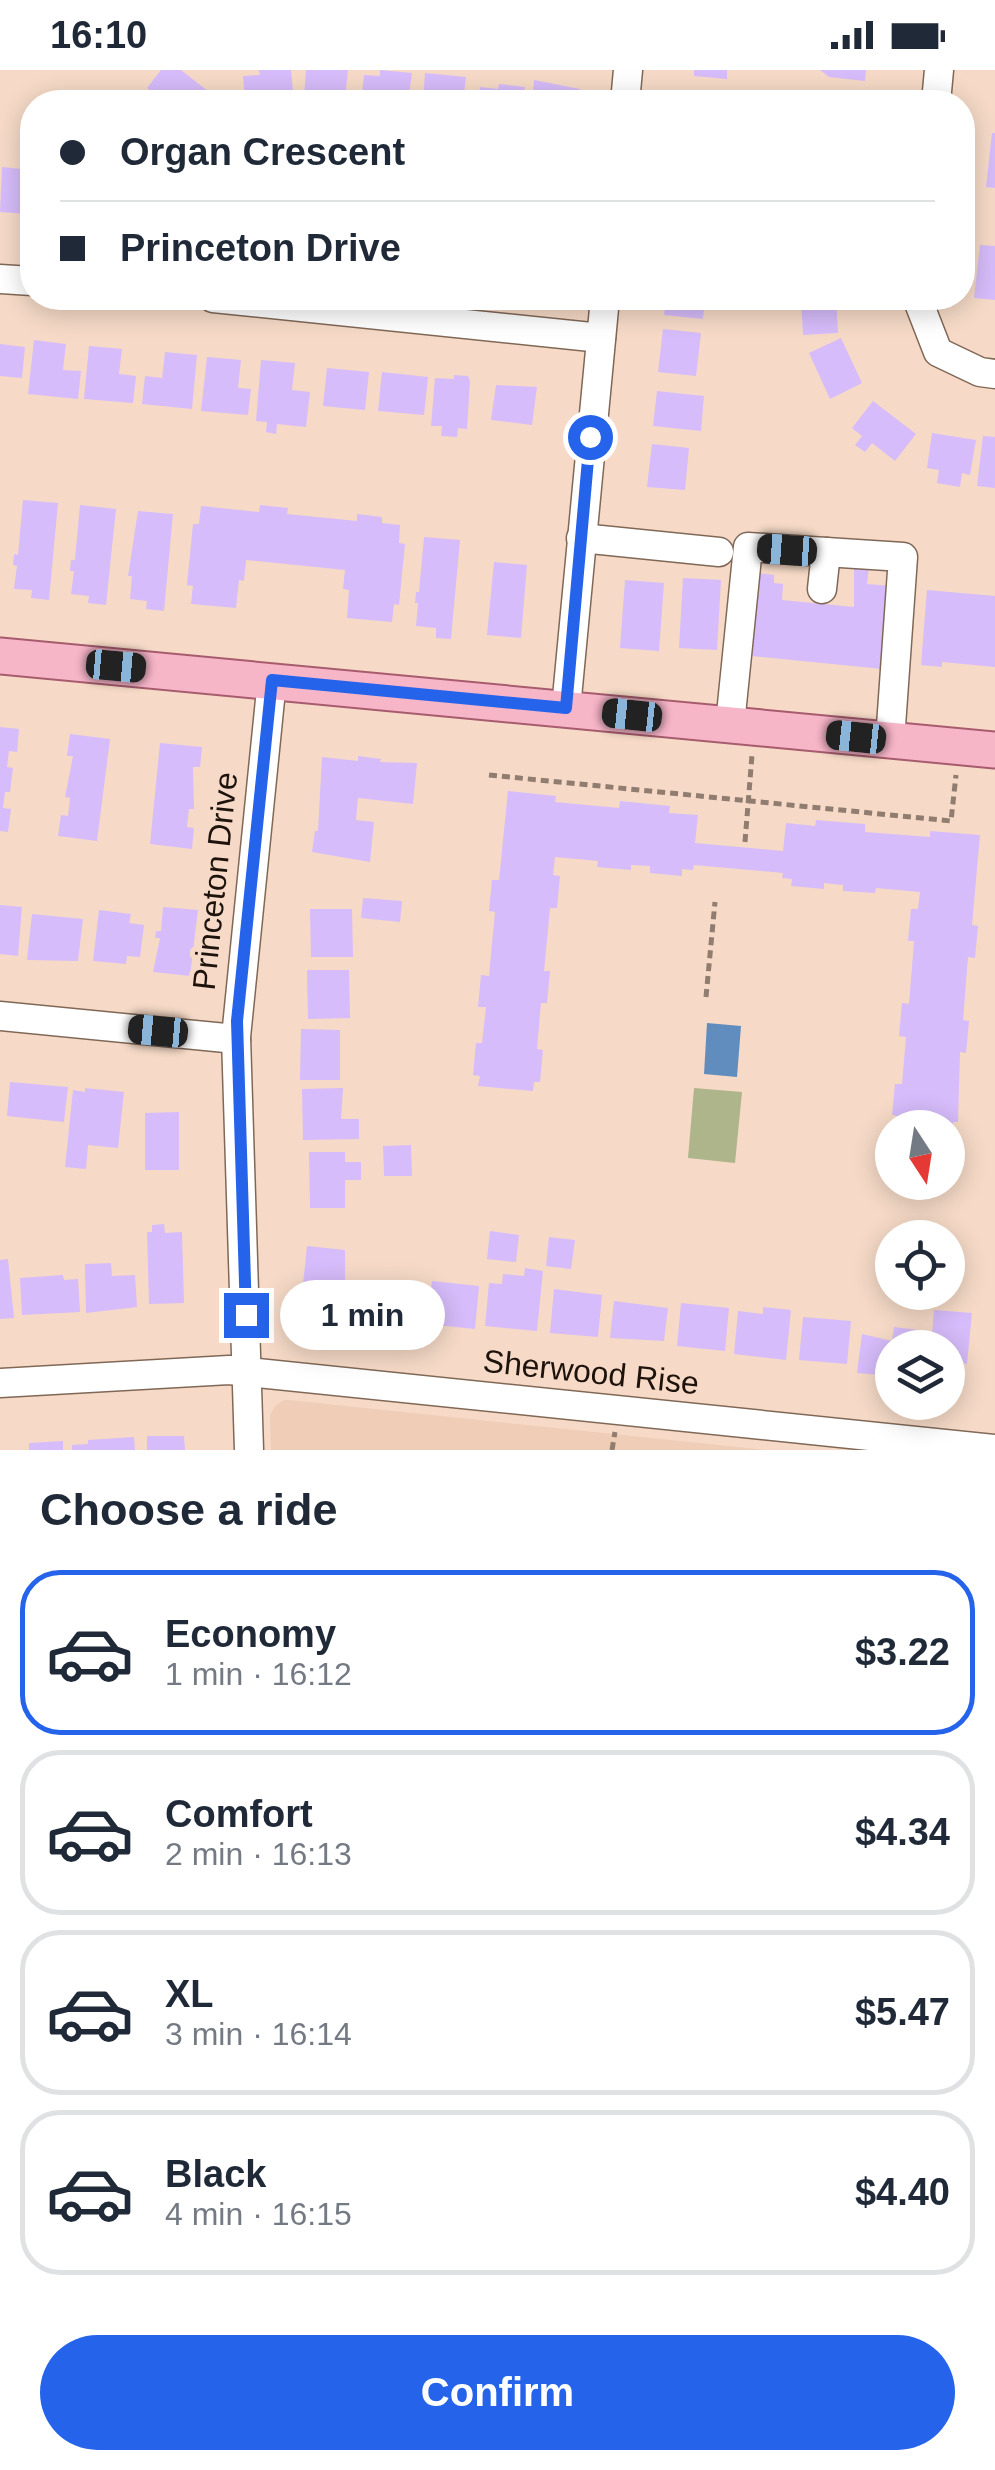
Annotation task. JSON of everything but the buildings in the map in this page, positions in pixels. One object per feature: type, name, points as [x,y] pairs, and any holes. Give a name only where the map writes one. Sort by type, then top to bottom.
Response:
[{"type":"main road","points":[[0,656],[995,750]]},
{"type":"street","points":[[329,310],[601,338]]},
{"type":"street","points":[[566,708],[604,310]]},
{"type":"street","points":[[922,310],[938,352],[980,372],[995,374]]},
{"type":"street","points":[[581,538],[718,552]]},
{"type":"street","points":[[742,726],[748,547],[903,557],[890,740]]},
{"type":"street","points":[[822,590],[826,552]]},
{"type":"street","name":"Princeton Drive","points":[[249,1450],[236,1039],[272,680]]},
{"type":"street","points":[[0,1016],[236,1039]]},
{"type":"street","name":"Sherwood Rise","points":[[0,1383],[228,1370],[995,1450]]},
{"type":"path","points":[[742,726],[748,802],[745,842]]},
{"type":"path","points":[[489,775],[951,820],[959,747]]},
{"type":"path","points":[[706,997],[715,902]]},
{"type":"shaded area","points":[[284,1400],[766,1450],[271,1450],[270,1415]]},
{"type":"green space","points":[[694,1088],[742,1092],[735,1163],[688,1158]]},
{"type":"water","points":[[707,1023],[741,1026],[737,1077],[704,1074]]},
{"type":"route","points":[[246,1315],[236,1087],[237,1021],[272,680],[566,708],[590,437]]}]
